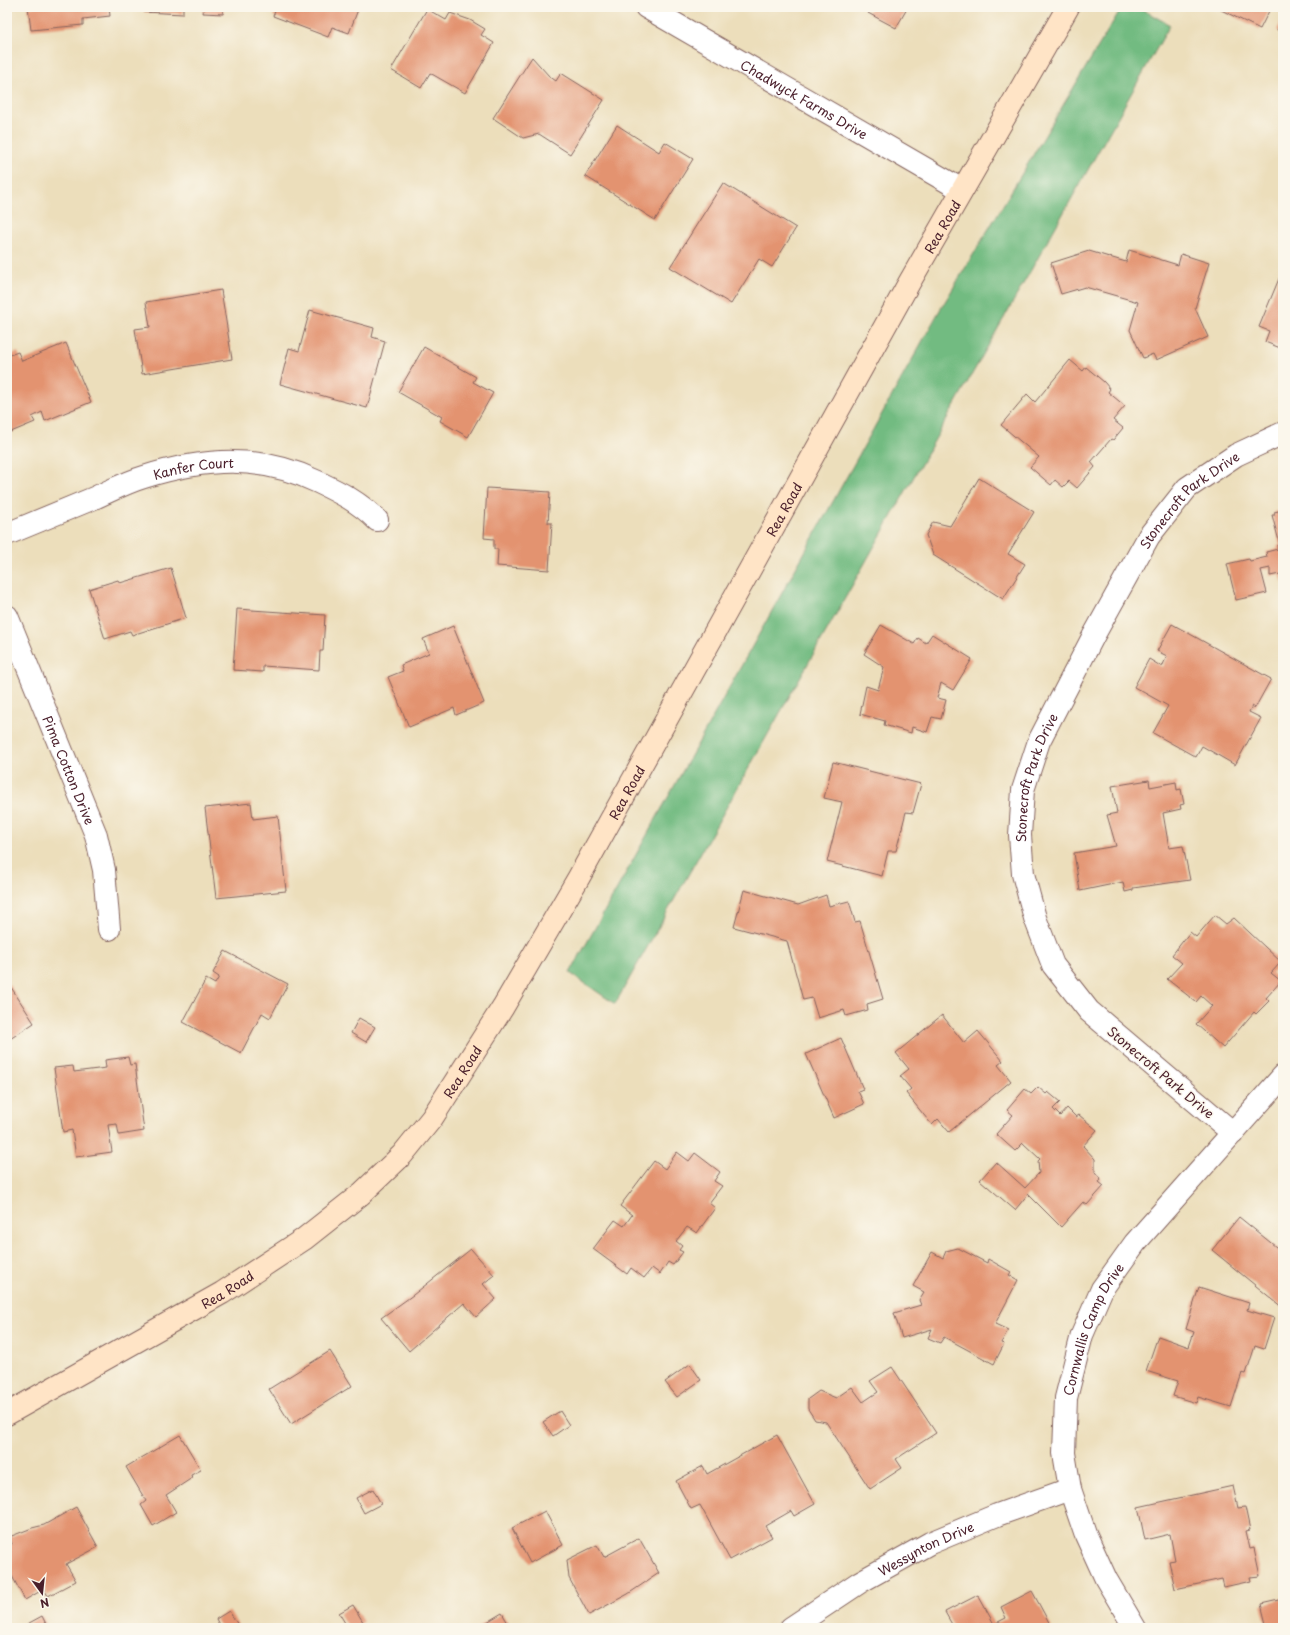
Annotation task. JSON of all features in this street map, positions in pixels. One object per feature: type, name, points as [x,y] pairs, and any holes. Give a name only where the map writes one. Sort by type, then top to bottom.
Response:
[{"type":"main road","name":"Rea Road","points":[[7,1414],[222,1293],[304,1239],[361,1194],[402,1155],[432,1118],[503,1007],[579,877],[905,289],[1068,7]]},
{"type":"street","name":"Chadwyck Farms Drive","points":[[646,7],[962,190]]},
{"type":"street","name":"Stonecroft Park Drive","points":[[1233,1132],[1089,1011],[1053,965],[1035,918],[1022,874],[1020,835],[1023,790],[1039,741],[1149,536],[1187,488],[1236,455],[1283,433]]},
{"type":"street","name":"Kanfer Court","points":[[7,534],[143,477],[190,464],[238,461],[270,465],[302,475],[348,497],[367,510],[376,520]]},
{"type":"street","name":"Pima Cotton Drive","points":[[7,616],[96,835],[104,870],[109,929]]},
{"type":"street","name":"Cornwallis Camp Drive","points":[[1135,1628],[1106,1579],[1085,1533],[1070,1489],[1064,1453],[1066,1398],[1082,1335],[1102,1290],[1135,1243],[1283,1076]]},
{"type":"street","name":"Wessynton Drive","points":[[791,1628],[860,1582],[930,1543],[997,1515],[1070,1489]]},
{"type":"green space","points":[[1122,7],[1138,7],[1170,25],[615,1004],[570,973],[937,315]]},
{"type":"building","points":[[28,7],[109,7],[110,16],[83,19],[83,25],[31,30]]},
{"type":"building","points":[[145,7],[183,7],[183,14],[144,12]]},
{"type":"building","points":[[204,7],[224,7],[223,14],[203,13]]},
{"type":"building","points":[[277,7],[359,7],[349,33],[332,27],[328,37],[273,16]]},
{"type":"building","points":[[871,7],[908,7],[896,28],[868,13]]},
{"type":"building","points":[[1215,7],[1271,7],[1260,29]]},
{"type":"building","points":[[427,9],[446,20],[450,13],[470,20],[485,29],[481,35],[494,43],[465,93],[430,73],[421,88],[391,70]]},
{"type":"building","points":[[1283,19],[1283,33],[1277,30]]},
{"type":"building","points":[[532,57],[549,76],[556,81],[561,73],[604,100],[570,154],[539,134],[523,138],[493,118]]},
{"type":"building","points":[[617,125],[659,152],[665,142],[693,159],[655,220],[585,176]]},
{"type":"building","points":[[723,183],[796,228],[772,267],[759,259],[731,304],[670,267]]},
{"type":"building","points":[[1129,250],[1178,265],[1181,254],[1209,263],[1195,308],[1208,337],[1156,360],[1153,354],[1143,358],[1130,330],[1138,302],[1085,287],[1061,294],[1051,263],[1089,251],[1126,262]]},
{"type":"building","points":[[1283,269],[1283,349],[1265,342],[1269,331],[1259,327]]},
{"type":"building","points":[[221,290],[232,359],[142,374],[135,329],[150,327],[146,302]]},
{"type":"building","points":[[310,310],[374,328],[372,337],[385,341],[367,408],[280,384],[289,348],[299,351]]},
{"type":"building","points":[[66,343],[91,402],[45,421],[42,412],[32,417],[35,422],[11,432],[7,424],[7,356],[18,352],[22,361]]},
{"type":"building","points":[[424,347],[476,377],[473,382],[493,393],[468,437],[440,421],[442,417],[398,392]]},
{"type":"building","points":[[1070,360],[1083,371],[1086,367],[1104,382],[1110,389],[1108,392],[1125,406],[1113,420],[1123,428],[1091,462],[1095,467],[1077,488],[1069,481],[1063,487],[1055,480],[1051,485],[1030,467],[1039,457],[1001,425],[1027,394],[1035,402]]},
{"type":"building","points":[[979,478],[1034,512],[1008,554],[1025,564],[1003,599],[933,555],[926,535],[933,522],[950,526]]},
{"type":"building","points":[[487,488],[550,492],[548,523],[552,523],[549,570],[497,566],[498,549],[494,549],[494,539],[484,538]]},
{"type":"building","points":[[1283,510],[1283,583],[1280,574],[1270,576],[1270,568],[1261,570],[1267,593],[1236,600],[1227,564],[1267,557],[1266,552],[1278,549],[1277,545],[1280,545],[1272,515],[1275,515],[1274,512]]},
{"type":"building","points":[[171,568],[186,618],[132,635],[130,631],[105,639],[89,589],[118,580],[120,583]]},
{"type":"building","points":[[237,609],[325,615],[323,651],[320,651],[319,670],[263,666],[263,672],[233,670]]},
{"type":"building","points":[[1172,624],[1271,679],[1255,708],[1252,706],[1249,712],[1261,718],[1235,765],[1202,746],[1196,757],[1153,733],[1168,706],[1134,687],[1149,659],[1162,667],[1167,656],[1157,651]]},
{"type":"building","points":[[881,625],[914,644],[918,638],[926,643],[932,634],[972,659],[953,690],[941,683],[937,698],[946,700],[941,719],[932,717],[927,732],[912,727],[911,733],[884,725],[885,721],[860,714],[866,686],[878,690],[884,667],[864,654]]},
{"type":"building","points":[[453,626],[484,703],[456,715],[454,708],[409,727],[388,677],[403,671],[401,665],[429,653],[423,639]]},
{"type":"building","points":[[833,762],[921,784],[913,813],[906,812],[896,851],[888,851],[882,876],[827,862],[842,802],[824,798]]},
{"type":"building","points":[[1149,780],[1150,787],[1176,782],[1177,790],[1181,789],[1184,804],[1180,805],[1181,809],[1163,813],[1169,848],[1183,846],[1190,880],[1133,888],[1133,890],[1125,892],[1123,882],[1080,891],[1074,853],[1116,846],[1107,815],[1117,813],[1112,786]]},
{"type":"building","points":[[251,803],[253,819],[278,816],[286,891],[216,898],[205,808]]},
{"type":"building","points":[[744,890],[798,905],[826,895],[829,906],[849,901],[855,922],[860,921],[883,999],[867,1004],[868,1010],[846,1016],[844,1010],[818,1018],[812,998],[803,1000],[787,941],[734,927]]},
{"type":"building","points":[[1215,915],[1226,924],[1234,918],[1281,962],[1271,973],[1281,981],[1266,998],[1269,1001],[1256,1014],[1254,1012],[1223,1048],[1196,1024],[1212,1006],[1201,996],[1196,1002],[1167,979],[1182,963],[1172,955],[1190,932],[1196,937]]},
{"type":"building","points":[[225,951],[288,984],[270,1018],[262,1013],[241,1053],[183,1022],[206,979],[215,984],[219,977],[213,973]]},
{"type":"building","points":[[9,984],[34,1023],[7,1041],[7,986]]},
{"type":"building","points":[[942,1015],[964,1043],[978,1031],[1003,1061],[998,1065],[1011,1081],[949,1132],[938,1119],[932,1125],[906,1093],[911,1089],[900,1076],[909,1069],[896,1053]]},
{"type":"building","points":[[359,1018],[375,1027],[366,1042],[351,1033]]},
{"type":"building","points":[[841,1038],[863,1089],[858,1091],[864,1104],[834,1118],[806,1054]]},
{"type":"building","points":[[128,1057],[130,1065],[135,1064],[144,1131],[119,1135],[117,1124],[108,1125],[112,1152],[76,1157],[72,1130],[63,1132],[54,1068],[73,1066],[74,1072],[106,1068],[105,1060]]},
{"type":"building","points":[[1038,1087],[1046,1094],[1048,1092],[1060,1102],[1053,1109],[1060,1116],[1067,1108],[1076,1117],[1079,1115],[1097,1130],[1083,1146],[1095,1159],[1095,1172],[1101,1179],[1099,1182],[1104,1186],[1087,1205],[1083,1202],[1061,1227],[1028,1194],[1015,1210],[980,1180],[996,1162],[1025,1188],[1039,1173],[1038,1161],[1040,1159],[1023,1143],[1015,1151],[996,1134],[1013,1115],[1007,1110],[1025,1089],[1031,1094]]},
{"type":"building","points":[[677,1152],[689,1161],[695,1153],[720,1172],[714,1181],[722,1186],[709,1203],[715,1208],[697,1233],[687,1227],[676,1241],[682,1246],[679,1250],[683,1252],[673,1265],[668,1262],[660,1274],[652,1268],[644,1278],[631,1268],[627,1274],[593,1249],[615,1220],[624,1226],[632,1215],[620,1206],[654,1161],[665,1169]]},
{"type":"building","points":[[1239,1217],[1281,1251],[1283,1248],[1283,1308],[1212,1250]]},
{"type":"building","points":[[958,1248],[987,1263],[988,1259],[1011,1272],[1009,1275],[1018,1280],[995,1324],[1008,1330],[1001,1343],[1004,1344],[994,1364],[944,1337],[940,1343],[928,1338],[932,1329],[902,1338],[894,1313],[921,1305],[919,1300],[924,1292],[913,1286],[932,1252],[943,1258],[946,1251]]},
{"type":"building","points":[[471,1249],[494,1275],[483,1284],[496,1299],[476,1317],[464,1303],[409,1351],[381,1318],[413,1295]]},
{"type":"building","points":[[1199,1287],[1249,1303],[1247,1310],[1274,1318],[1264,1349],[1255,1346],[1246,1374],[1242,1373],[1231,1407],[1198,1397],[1196,1403],[1173,1396],[1178,1381],[1146,1371],[1158,1336],[1189,1347],[1194,1332],[1186,1329]]},
{"type":"building","points":[[330,1351],[352,1386],[291,1424],[269,1389]]},
{"type":"building","points":[[690,1364],[701,1380],[677,1397],[665,1382]]},
{"type":"building","points":[[892,1367],[936,1433],[896,1459],[902,1468],[870,1489],[826,1422],[815,1420],[808,1409],[808,1399],[819,1391],[836,1398],[852,1387],[863,1402],[878,1392],[870,1381]]},
{"type":"building","points":[[560,1411],[569,1425],[553,1436],[543,1422]]},
{"type":"building","points":[[180,1435],[201,1470],[191,1475],[192,1478],[166,1495],[176,1512],[153,1526],[141,1505],[146,1501],[126,1467]]},
{"type":"building","points":[[777,1435],[815,1504],[794,1516],[791,1511],[765,1526],[772,1537],[730,1560],[700,1505],[691,1509],[676,1481],[703,1466],[707,1474]]},
{"type":"building","points":[[1233,1486],[1238,1508],[1245,1507],[1250,1530],[1246,1531],[1250,1549],[1254,1548],[1260,1576],[1250,1577],[1251,1581],[1224,1587],[1222,1579],[1175,1589],[1169,1561],[1175,1560],[1170,1534],[1145,1540],[1138,1507]]},
{"type":"building","points":[[373,1489],[381,1504],[364,1513],[356,1498]]},
{"type":"building","points":[[76,1507],[98,1547],[66,1564],[76,1581],[48,1596],[44,1589],[25,1600],[7,1567],[7,1547],[12,1544],[9,1537],[44,1525]]},
{"type":"building","points":[[545,1511],[563,1545],[530,1563],[512,1528]]},
{"type":"building","points":[[639,1538],[659,1573],[628,1594],[589,1615],[569,1578],[567,1560],[597,1545],[604,1557]]},
{"type":"building","points":[[1032,1591],[1052,1628],[954,1628],[945,1612],[978,1595],[994,1624],[1006,1618],[1001,1607]]},
{"type":"building","points":[[1283,1599],[1283,1628],[1267,1628],[1261,1604]]},
{"type":"building","points":[[353,1605],[363,1622],[353,1628],[348,1628],[339,1613]]},
{"type":"building","points":[[229,1611],[240,1628],[221,1628],[216,1619]]},
{"type":"building","points":[[502,1613],[511,1628],[477,1628]]},
{"type":"building","points":[[42,1616],[48,1628],[20,1628]]}]
